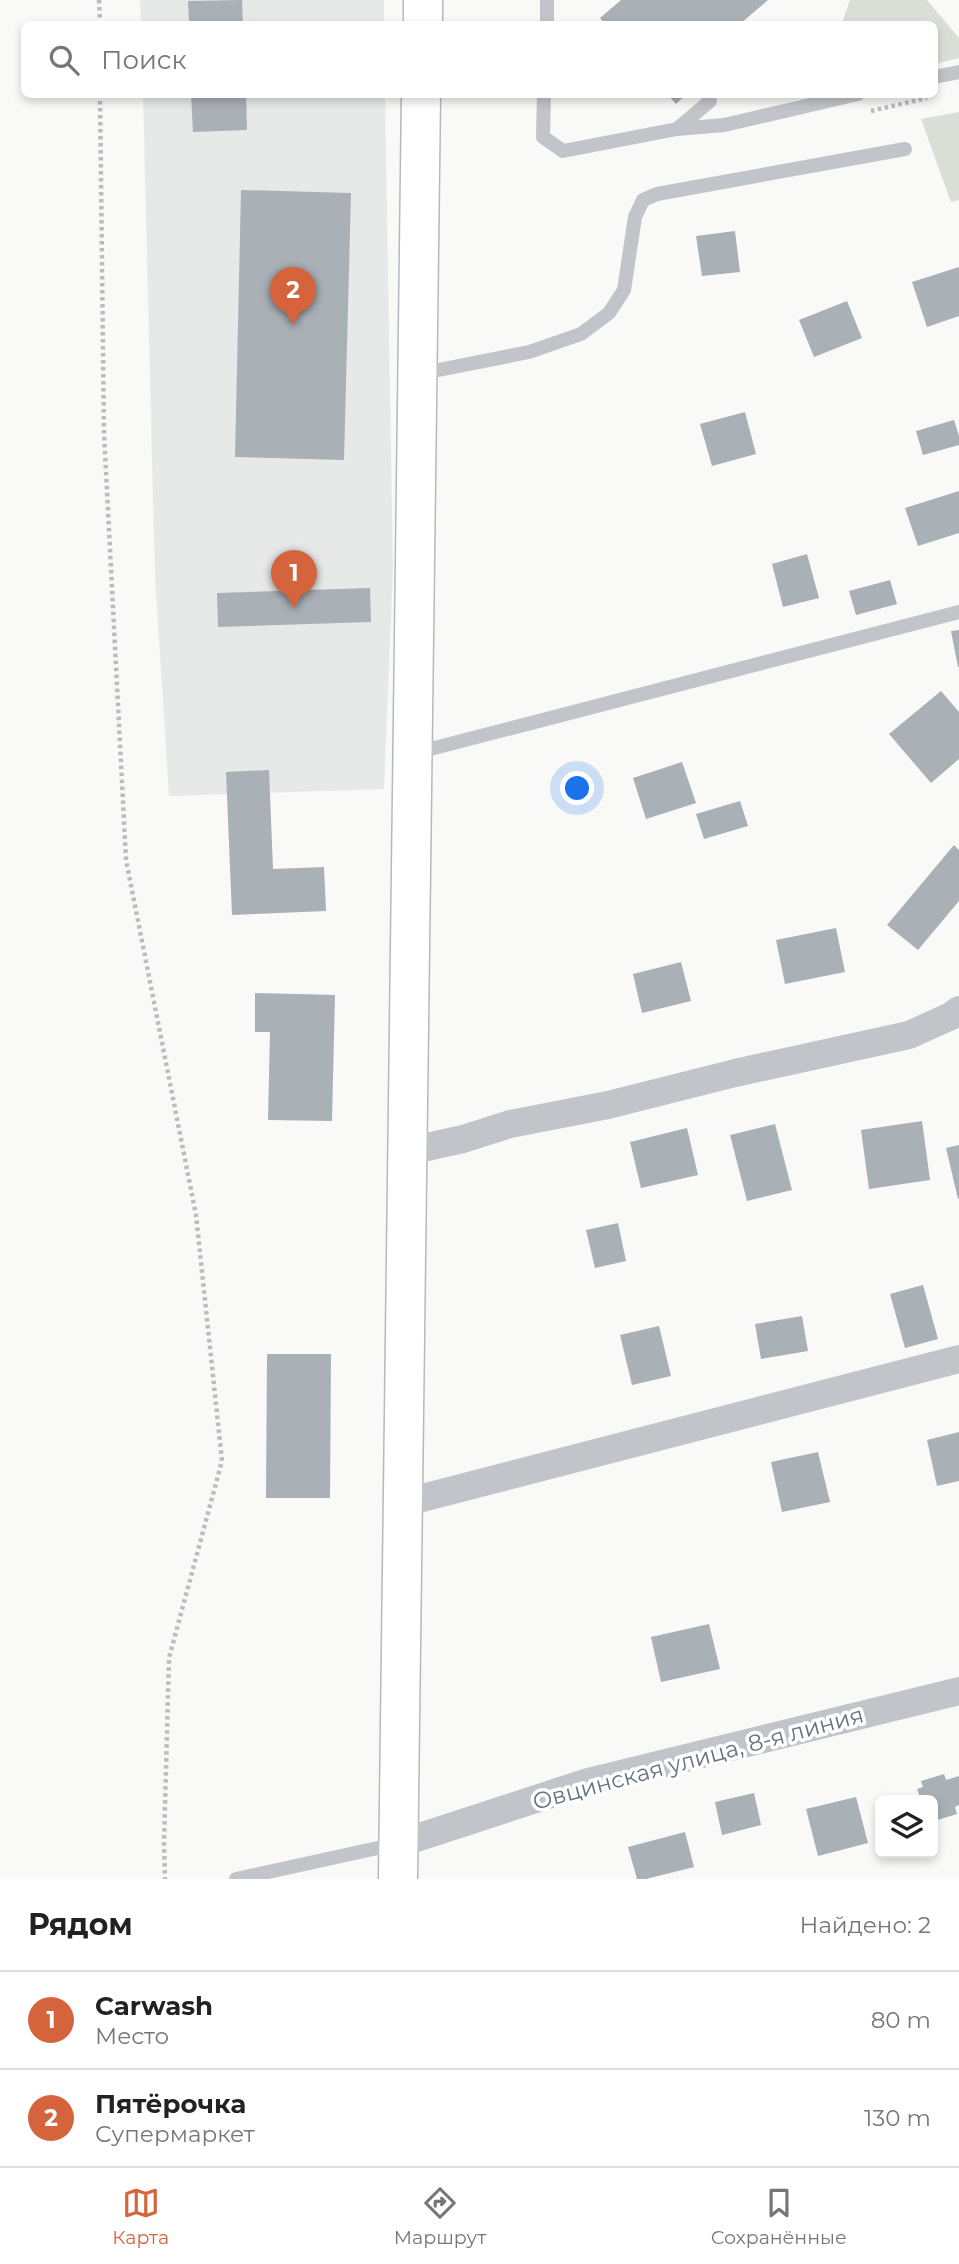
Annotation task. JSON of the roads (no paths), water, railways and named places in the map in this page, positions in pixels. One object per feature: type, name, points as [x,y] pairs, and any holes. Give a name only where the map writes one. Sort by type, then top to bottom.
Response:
[{"type":"main road","points":[[423,0],[423,21]]},
{"type":"main road","points":[[398,1861],[421,98]]},
{"type":"street","points":[[409,1151],[463,1139],[510,1124],[608,1105],[735,1073],[909,1035],[959,1010]]},
{"type":"street","points":[[404,1503],[959,1359]]},
{"type":"street","name":"Овцинская улица, 8-я линия","points":[[398,1861],[588,1782],[959,1691]]},
{"type":"lane","points":[[547,0],[547,21]]},
{"type":"lane","points":[[938,76],[959,72]]},
{"type":"lane","points":[[544,98],[543,137],[563,151],[677,129],[724,125],[841,98]]},
{"type":"lane","points":[[677,129],[710,101]]},
{"type":"lane","points":[[417,375],[529,352],[581,334],[600,320],[609,313],[624,290],[635,217],[643,200],[657,194],[905,149]]},
{"type":"lane","points":[[414,753],[959,612]]},
{"type":"lane","points":[[236,1879],[398,1861]]},
{"type":"place","name":"Пятёрочка","points":[[293,325]]},
{"type":"place","name":"Carwash","points":[[294,608]]}]
